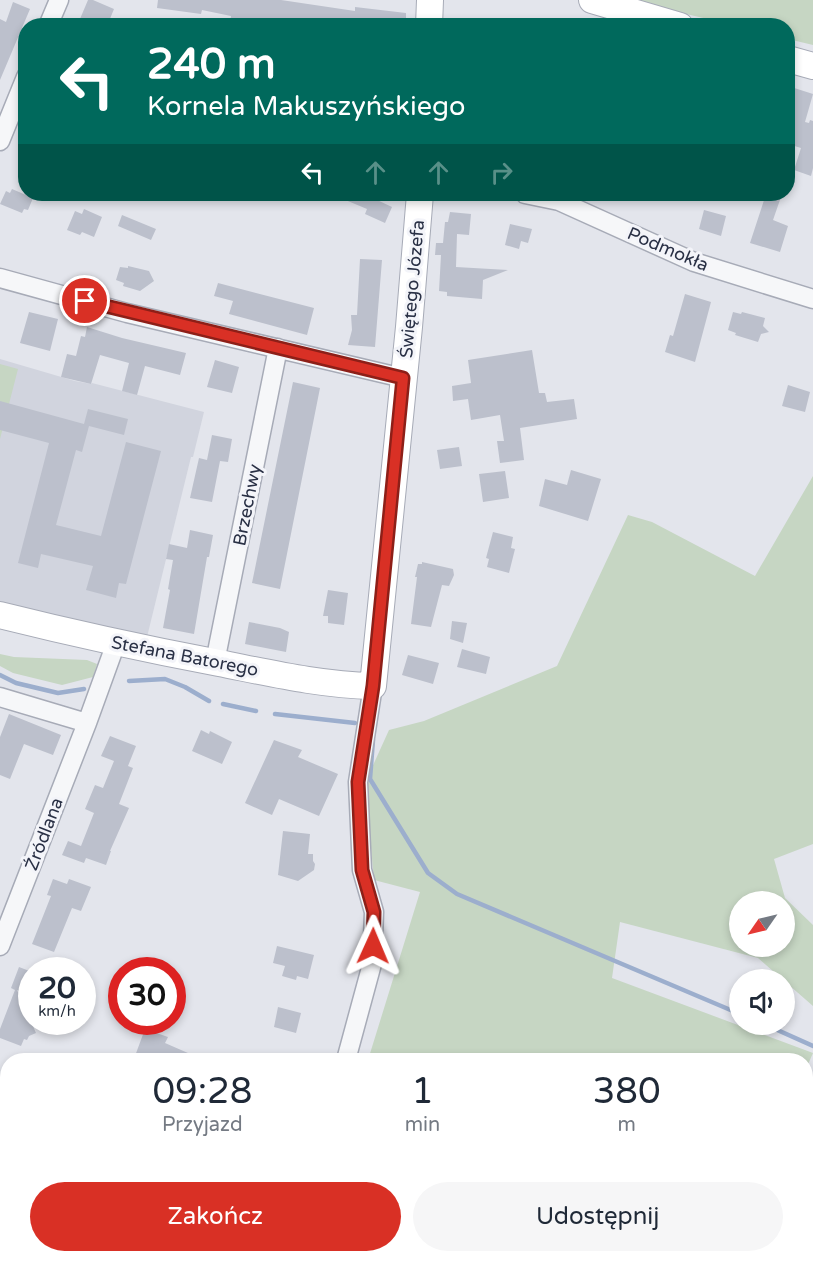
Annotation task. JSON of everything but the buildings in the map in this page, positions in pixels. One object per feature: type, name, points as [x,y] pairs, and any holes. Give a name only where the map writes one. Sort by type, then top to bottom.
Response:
[{"type":"street","points":[[51,18],[59,0]]},
{"type":"street","points":[[429,18],[430,0]]},
{"type":"street","points":[[592,0],[653,18]]},
{"type":"street","points":[[795,61],[813,66]]},
{"type":"street","points":[[0,141],[18,97]]},
{"type":"street","name":"Świętego Józefa","points":[[348,1053],[372,964],[374,912],[362,870],[358,782],[373,686],[419,201]]},
{"type":"street","name":"Podmokła","points":[[560,201],[694,262],[813,299]]},
{"type":"street","points":[[0,278],[127,313],[403,378]]},
{"type":"street","name":"Brzechwy","points":[[215,662],[278,348]]},
{"type":"street","name":"Stefana Batorego","points":[[0,615],[116,643],[215,662],[346,686],[373,686]]},
{"type":"street","name":"Źródlana","points":[[0,946],[116,643]]},
{"type":"street","points":[[0,697],[87,723]]},
{"type":"shaded area","points":[[0,359],[75,381],[92,383],[204,412],[147,637],[0,603]]},
{"type":"green space","points":[[627,0],[813,0],[813,45],[795,41],[795,18],[703,18]]},
{"type":"green space","points":[[0,364],[18,369],[0,439]]},
{"type":"green space","points":[[813,476],[813,844],[774,859],[783,891],[729,891],[729,950],[620,922],[612,978],[729,1022],[729,1035],[765,1035],[813,1053],[370,1053],[420,892],[374,880],[365,783],[389,730],[424,721],[557,666],[628,515],[652,522],[755,576]]},
{"type":"green space","points":[[0,654],[14,657],[87,660],[97,664],[93,677],[62,685],[13,673],[0,666]]},
{"type":"green space","points":[[795,908],[813,925],[813,1006],[795,990],[795,969],[771,969],[754,957],[795,957]]},
{"type":"waterway","points":[[0,675],[16,683],[58,693],[84,689]]},
{"type":"waterway","points":[[129,681],[165,679],[209,701]]},
{"type":"waterway","points":[[223,704],[256,711]]},
{"type":"waterway","points":[[275,714],[355,723]]},
{"type":"waterway","points":[[373,740],[370,779],[428,873],[457,894],[729,1009]]},
{"type":"waterway","points":[[788,1035],[813,1046]]},
{"type":"route","points":[[85,301],[403,378],[373,686],[358,782],[362,870],[374,912],[373,946]]}]
